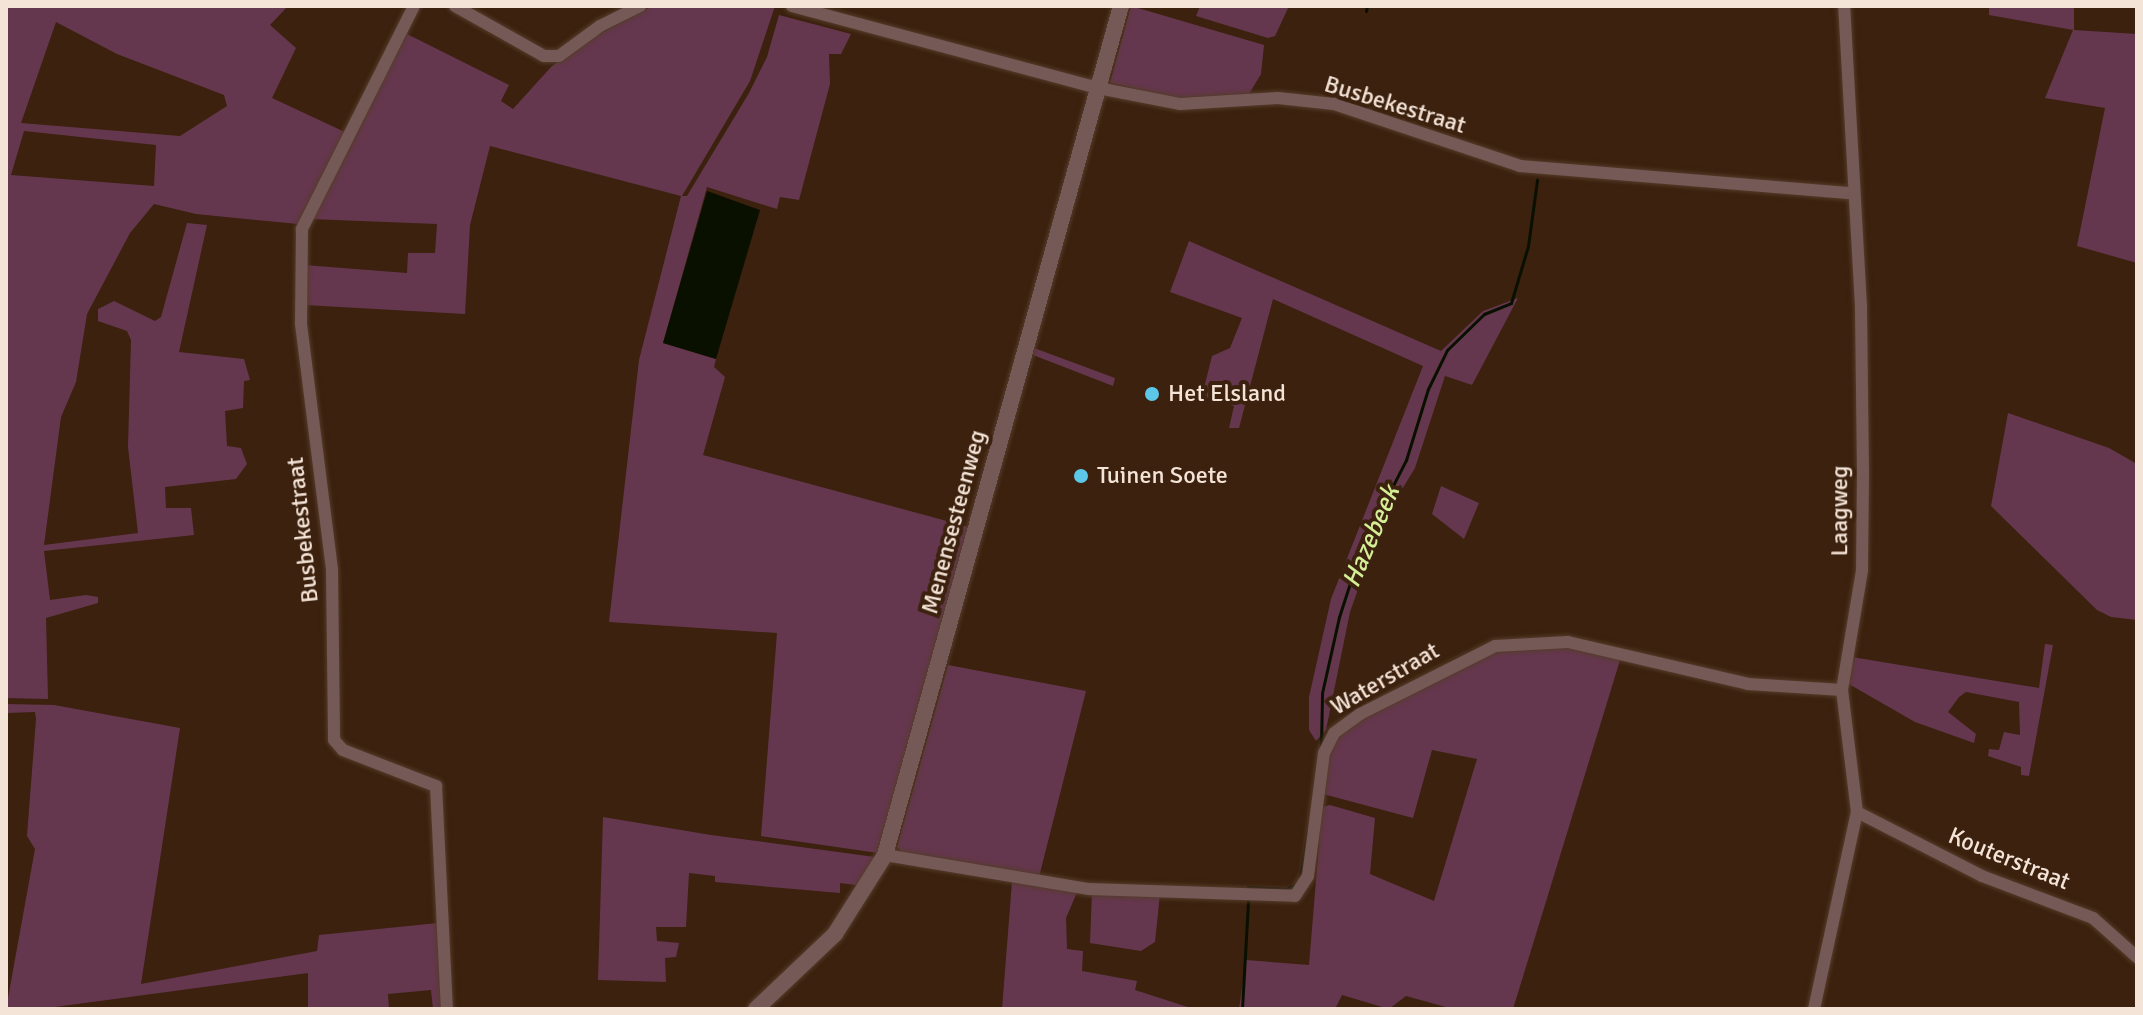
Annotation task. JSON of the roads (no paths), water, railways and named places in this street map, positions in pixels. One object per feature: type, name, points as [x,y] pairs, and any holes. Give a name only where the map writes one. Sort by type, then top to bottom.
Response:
[{"type":"street","name":"Busbekestraat","points":[[414,6],[302,229],[301,324],[332,570],[334,740],[343,750],[436,786],[447,1009]]},
{"type":"street","points":[[455,6],[544,56],[559,56],[600,26],[640,6]]},
{"type":"street","name":"Busbekestraat","points":[[792,6],[1098,88],[1180,104],[1278,98],[1334,104],[1520,166],[1851,193]]},
{"type":"street","name":"Menensesteenweg","points":[[756,1009],[835,934],[885,855],[1121,6]]},
{"type":"street","name":"Laagweg","points":[[1814,1009],[1857,812],[1842,690],[1862,570],[1861,307],[1851,193],[1844,6]]},
{"type":"street","name":"Waterstraat","points":[[885,855],[1089,889],[1295,896],[1308,876],[1324,753],[1334,733],[1487,649],[1510,642],[1568,642],[1748,684],[1842,690]]},
{"type":"street","name":"Kouterstraat","points":[[1857,812],[1982,876],[2093,918],[2137,957]]},
{"type":"waterway","name":"Hazebeek","points":[[1366,11],[1367,6]]},
{"type":"waterway","name":"Hazebeek","points":[[1321,747],[1322,693],[1339,617],[1362,546],[1406,460],[1428,389],[1447,350],[1484,314],[1511,303],[1528,246],[1537,180]]},
{"type":"waterway","name":"Hazebeek","points":[[1248,887],[1286,889],[1299,883],[1308,830]]},
{"type":"waterway","name":"Hazebeek","points":[[1242,1009],[1248,900]]},
{"type":"place","name":"Het Elsland","points":[[1152,394]]},
{"type":"place","name":"Tuinen Soete","points":[[1081,476]]}]
